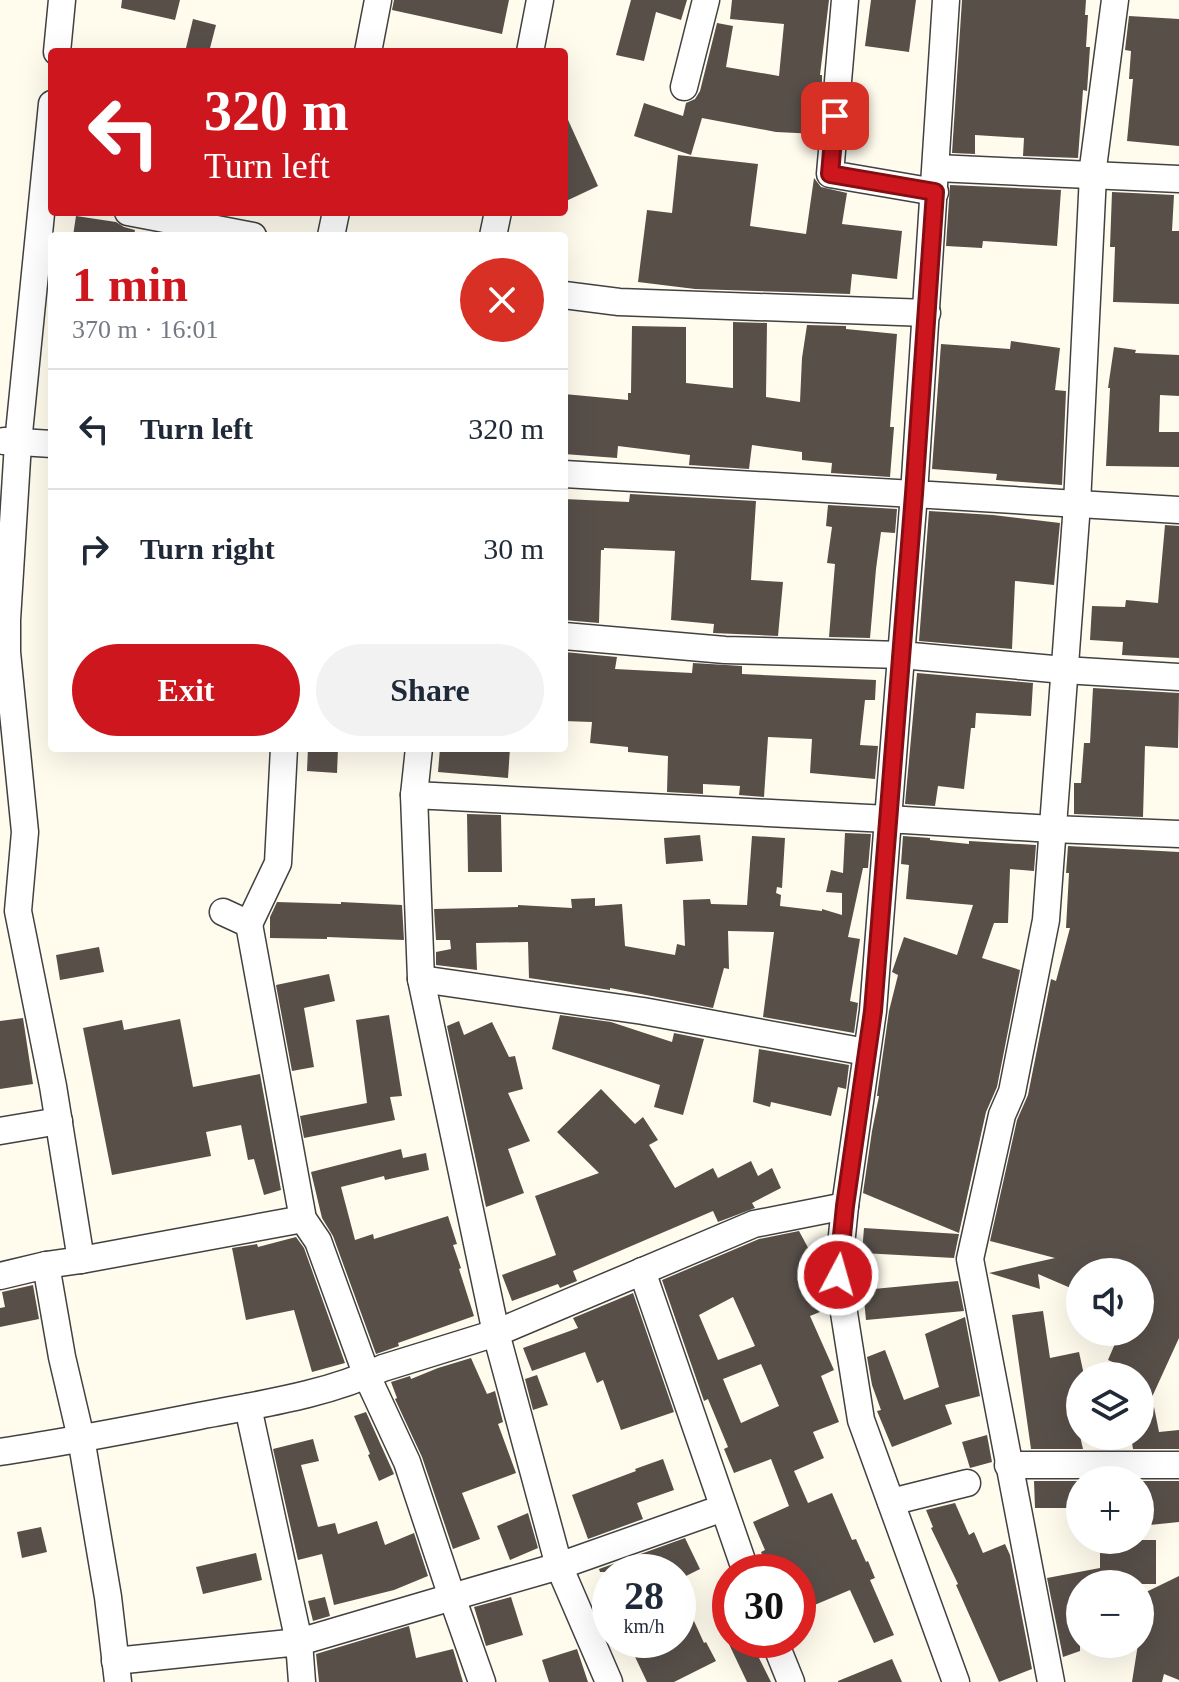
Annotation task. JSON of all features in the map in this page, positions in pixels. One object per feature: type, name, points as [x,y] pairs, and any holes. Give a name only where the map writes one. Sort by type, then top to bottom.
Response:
[{"type":"street","points":[[57,48],[62,0]]},
{"type":"street","points":[[369,48],[378,0]]},
{"type":"street","points":[[531,48],[540,0]]},
{"type":"street","points":[[684,87],[706,0]]},
{"type":"street","points":[[845,0],[830,174],[935,180],[1096,175],[1179,179]]},
{"type":"street","points":[[946,0],[914,494],[873,1011],[838,1275],[861,1420],[956,1682]]},
{"type":"street","points":[[1096,175],[1092,175],[1115,0]]},
{"type":"street","points":[[1051,1682],[970,1259],[1002,1115],[1012,1092],[1046,920],[1077,504],[1093,175],[1096,175]]},
{"type":"street","points":[[48,196],[9,442],[7,652],[25,832],[9,912],[53,1086],[81,1260]]},
{"type":"street","points":[[149,216],[232,232]]},
{"type":"street","points":[[568,296],[619,302],[927,313]]},
{"type":"street","points":[[9,442],[48,444]]},
{"type":"street","points":[[568,474],[1179,510]]},
{"type":"street","points":[[568,636],[725,650],[901,655],[1179,677]]},
{"type":"street","points":[[284,752],[278,863],[249,924],[303,1219],[318,1241],[367,1376],[407,1462],[482,1682]]},
{"type":"street","points":[[419,752],[414,795],[421,979],[496,1333],[559,1566],[609,1682]]},
{"type":"street","points":[[414,795],[1179,834]]},
{"type":"street","points":[[223,912],[249,924]]},
{"type":"street","points":[[421,979],[643,1011],[866,1052]]},
{"type":"street","points":[[0,1131],[59,1121]]},
{"type":"street","points":[[0,1452],[321,1391],[496,1333],[754,1224],[845,1206]]},
{"type":"street","points":[[0,1276],[303,1219]]},
{"type":"street","points":[[46,1265],[62,1357],[81,1438],[108,1597],[117,1672],[299,1642],[559,1566],[723,1508]]},
{"type":"street","points":[[642,1271],[740,1554]]},
{"type":"street","points":[[248,1407],[299,1642],[302,1682]]},
{"type":"street","points":[[1008,1465],[1179,1465]]},
{"type":"street","points":[[891,1502],[967,1483]]},
{"type":"street","points":[[781,1658],[791,1682]]},
{"type":"building","points":[[122,0],[180,0],[175,20],[121,8]]},
{"type":"building","points":[[394,0],[509,0],[502,34],[392,10]]},
{"type":"building","points":[[631,0],[687,0],[681,20],[656,12],[644,61],[616,55]]},
{"type":"building","points":[[732,0],[829,0],[817,134],[776,132],[702,118],[691,155],[634,136],[644,103],[683,116],[686,103],[695,99],[700,91],[717,23],[733,26],[726,67],[779,76],[784,24],[730,19]]},
{"type":"building","points":[[871,0],[916,0],[909,52],[865,46]]},
{"type":"building","points":[[962,0],[1086,0],[1086,47],[1090,47],[1078,158],[1023,156],[1024,138],[975,135],[975,154],[952,153]]},
{"type":"building","points":[[1129,16],[1179,19],[1179,146],[1127,141],[1133,79],[1129,79],[1131,51],[1125,50]]},
{"type":"building","points":[[193,19],[216,25],[210,48],[186,48]]},
{"type":"building","points":[[568,120],[598,186],[568,200]]},
{"type":"building","points":[[678,155],[758,164],[750,226],[806,234],[814,178],[821,187],[847,193],[842,224],[902,231],[897,279],[852,274],[850,294],[695,289],[638,282],[647,210],[672,213]]},
{"type":"building","points":[[950,185],[1061,190],[1057,246],[983,241],[982,248],[946,246]]},
{"type":"building","points":[[1112,192],[1174,195],[1172,231],[1179,231],[1179,304],[1113,302],[1115,247],[1110,247]]},
{"type":"building","points":[[76,216],[116,222],[135,230],[135,232],[74,232]]},
{"type":"building","points":[[733,322],[767,323],[766,397],[800,402],[807,325],[846,326],[846,329],[897,334],[890,427],[894,427],[890,477],[831,473],[832,463],[802,460],[802,452],[752,445],[749,469],[689,465],[690,455],[618,446],[617,458],[568,454],[568,394],[628,400],[628,393],[631,393],[632,326],[686,327],[686,383],[733,388]]},
{"type":"building","points":[[1011,341],[1060,348],[1055,390],[1066,391],[1062,485],[996,480],[997,474],[932,469],[941,344],[1010,349]]},
{"type":"building","points":[[1114,347],[1136,350],[1135,353],[1179,355],[1179,396],[1160,395],[1159,432],[1179,432],[1179,467],[1106,466],[1108,388]]},
{"type":"building","points":[[630,494],[756,501],[751,580],[783,582],[778,636],[713,633],[714,624],[671,620],[675,551],[604,548],[601,550],[599,623],[568,620],[568,499],[629,502]]},
{"type":"building","points":[[828,505],[897,509],[895,533],[881,532],[870,638],[829,637],[835,564],[827,563],[832,527],[826,526]]},
{"type":"building","points":[[929,511],[1060,523],[1054,585],[1015,581],[1012,649],[919,641]]},
{"type":"building","points":[[1165,525],[1179,526],[1179,658],[1122,655],[1123,642],[1090,640],[1092,606],[1125,607],[1126,600],[1158,603]]},
{"type":"building","points":[[568,652],[617,657],[615,669],[692,673],[693,663],[742,666],[742,674],[876,680],[875,700],[865,700],[860,745],[878,746],[875,779],[810,773],[812,739],[768,737],[764,797],[739,795],[740,786],[703,784],[703,794],[667,792],[668,756],[628,752],[628,747],[590,743],[592,722],[568,721]]},
{"type":"building","points":[[917,673],[1033,683],[1031,716],[976,713],[975,728],[971,728],[964,789],[938,786],[935,806],[905,804]]},
{"type":"building","points":[[1093,688],[1179,693],[1178,748],[1145,746],[1143,817],[1074,814],[1074,783],[1081,783],[1084,743],[1090,743]]},
{"type":"building","points":[[308,752],[338,752],[337,773],[307,771]]},
{"type":"building","points":[[440,752],[510,752],[508,778],[438,772]]},
{"type":"building","points":[[467,814],[501,815],[502,872],[468,872]]},
{"type":"building","points":[[845,833],[871,834],[868,868],[863,868],[848,937],[860,939],[850,1001],[858,1003],[854,1033],[763,1017],[774,932],[728,931],[729,969],[724,968],[713,1008],[610,988],[529,978],[528,942],[476,943],[477,970],[436,965],[436,952],[451,949],[450,940],[436,940],[434,909],[518,905],[572,908],[571,899],[595,898],[595,906],[622,904],[625,946],[675,955],[677,944],[685,946],[683,900],[710,899],[711,904],[747,905],[752,836],[785,838],[782,888],[777,887],[776,893],[781,895],[780,906],[822,909],[842,915],[842,893],[826,892],[831,870],[843,873]]},
{"type":"building","points":[[700,835],[703,861],[666,864],[664,838]]},
{"type":"building","points":[[903,836],[969,844],[969,841],[1036,845],[1034,871],[1010,869],[1008,923],[994,923],[982,958],[1020,970],[997,1087],[986,1112],[959,1233],[863,1193],[889,1011],[898,975],[892,972],[904,937],[957,955],[973,905],[906,899],[909,865],[901,864]]},
{"type":"building","points":[[1068,846],[1179,852],[1179,1338],[1154,1393],[1154,1362],[1108,1360],[1114,1346],[1154,1346],[1154,1258],[1066,1258],[1066,1286],[1038,1274],[1040,1289],[989,1273],[1055,1258],[990,1241],[1017,1120],[1028,1095],[1051,979],[1056,981],[1070,928],[1066,928],[1069,873],[1066,873]]},
{"type":"building","points":[[277,902],[402,905],[404,940],[270,938],[270,917]]},
{"type":"building","points":[[99,947],[104,972],[60,980],[56,955]]},
{"type":"building","points":[[329,974],[335,1001],[304,1008],[314,1067],[292,1071],[276,985]]},
{"type":"building","points":[[389,1015],[402,1096],[390,1097],[395,1120],[304,1138],[300,1116],[367,1103],[356,1020]]},
{"type":"building","points":[[560,1015],[611,1022],[672,1042],[674,1033],[704,1039],[683,1115],[654,1107],[660,1085],[552,1049]]},
{"type":"building","points":[[23,1018],[33,1084],[0,1089],[0,1021]]},
{"type":"building","points":[[180,1019],[193,1087],[260,1074],[281,1190],[264,1195],[254,1159],[248,1160],[241,1125],[206,1132],[211,1156],[112,1175],[83,1028],[122,1020],[124,1030]]},
{"type":"building","points":[[459,1021],[464,1035],[492,1022],[509,1057],[515,1056],[523,1089],[508,1093],[530,1141],[508,1149],[524,1193],[486,1207],[447,1026]]},
{"type":"building","points":[[759,1049],[849,1065],[846,1089],[838,1087],[831,1116],[771,1102],[770,1107],[753,1102]]},
{"type":"building","points":[[601,1089],[635,1124],[643,1117],[658,1140],[649,1145],[675,1188],[713,1168],[718,1178],[751,1161],[758,1176],[772,1168],[781,1188],[752,1203],[755,1208],[718,1222],[713,1211],[573,1271],[577,1281],[560,1288],[558,1284],[512,1301],[502,1275],[556,1255],[535,1196],[599,1173],[557,1132]]},
{"type":"building","points":[[401,1149],[403,1158],[426,1153],[429,1170],[385,1180],[384,1176],[341,1187],[355,1240],[373,1234],[374,1239],[448,1216],[457,1244],[453,1245],[459,1269],[474,1316],[376,1354],[333,1236],[322,1218],[311,1172]]},
{"type":"building","points":[[864,1228],[959,1234],[954,1258],[862,1253]]},
{"type":"building","points":[[799,1231],[819,1268],[804,1276],[820,1312],[810,1316],[834,1370],[821,1376],[839,1422],[813,1432],[824,1458],[794,1471],[808,1503],[832,1493],[852,1540],[856,1539],[868,1561],[875,1578],[870,1580],[894,1635],[874,1643],[850,1590],[816,1604],[816,1554],[762,1554],[765,1550],[753,1522],[789,1506],[771,1459],[734,1473],[724,1449],[728,1447],[708,1399],[704,1401],[662,1280],[759,1239]],"holes":[[[733,1297],[755,1346],[718,1360],[699,1315]],[[761,1364],[779,1406],[741,1423],[723,1379]]]},
{"type":"building","points":[[296,1237],[304,1248],[345,1363],[312,1372],[294,1310],[246,1320],[232,1248],[257,1244],[258,1247]]},
{"type":"building","points":[[958,1281],[964,1311],[866,1320],[863,1290]]},
{"type":"building","points":[[33,1285],[39,1319],[0,1327],[0,1308],[5,1307],[2,1292]]},
{"type":"building","points":[[633,1293],[674,1412],[621,1430],[603,1380],[597,1383],[585,1352],[532,1371],[523,1348],[578,1328],[573,1318]]},
{"type":"building","points":[[1043,1311],[1050,1358],[1079,1352],[1081,1362],[1066,1362],[1066,1449],[1031,1449],[1012,1315]]},
{"type":"building","points":[[965,1317],[980,1396],[945,1405],[952,1424],[892,1447],[877,1411],[881,1410],[867,1357],[885,1350],[904,1400],[939,1387],[925,1334]]},
{"type":"building","points":[[471,1358],[487,1394],[495,1391],[503,1422],[498,1424],[516,1473],[462,1493],[480,1539],[453,1549],[422,1457],[395,1399],[391,1382],[410,1376],[411,1379]]},
{"type":"building","points":[[537,1375],[548,1405],[533,1410],[525,1379]]},
{"type":"building","points":[[1154,1407],[1159,1432],[1179,1430],[1179,1449],[1154,1449]]},
{"type":"building","points":[[366,1412],[394,1474],[379,1481],[354,1416]]},
{"type":"building","points":[[987,1435],[992,1462],[970,1468],[962,1442]]},
{"type":"building","points":[[313,1439],[319,1461],[301,1465],[318,1527],[335,1523],[338,1534],[377,1521],[385,1545],[414,1533],[428,1576],[394,1590],[334,1605],[322,1554],[298,1560],[273,1449]]},
{"type":"building","points":[[663,1459],[674,1490],[637,1503],[643,1519],[588,1539],[572,1495]]},
{"type":"building","points":[[1034,1481],[1066,1481],[1066,1508],[1035,1508]]},
{"type":"building","points":[[1154,1481],[1179,1481],[1179,1522],[1154,1525]]},
{"type":"building","points":[[955,1503],[969,1535],[974,1532],[983,1553],[1005,1544],[1010,1555],[1032,1669],[999,1682],[931,1528],[926,1510]]},
{"type":"building","points":[[528,1513],[538,1548],[510,1560],[497,1526]]},
{"type":"building","points":[[41,1527],[47,1552],[22,1558],[17,1532]]},
{"type":"building","points":[[685,1538],[693,1554],[641,1554]]},
{"type":"building","points":[[1156,1540],[1156,1584],[1154,1570],[1089,1570],[1100,1568],[1100,1554],[1154,1554]]},
{"type":"building","points":[[256,1553],[262,1580],[203,1594],[196,1567]]},
{"type":"building","points":[[1066,1574],[1066,1656],[1063,1657],[1047,1578]]},
{"type":"building","points":[[1179,1576],[1179,1680],[1164,1674],[1162,1682],[1132,1682],[1136,1658],[1154,1658],[1154,1588]]},
{"type":"building","points":[[325,1597],[330,1616],[313,1621],[308,1601]]},
{"type":"building","points":[[511,1597],[523,1635],[486,1646],[474,1607]]},
{"type":"building","points":[[696,1625],[716,1661],[674,1682],[647,1682],[636,1658],[696,1658]]},
{"type":"building","points":[[409,1626],[416,1658],[453,1649],[463,1682],[319,1682],[316,1654]]},
{"type":"building","points":[[577,1649],[588,1682],[549,1682],[542,1660]]},
{"type":"building","points":[[736,1658],[759,1658],[771,1682],[747,1682]]},
{"type":"building","points":[[892,1659],[902,1682],[838,1682],[838,1681]]},
{"type":"route","points":[[835,116],[830,174],[935,192],[873,1011],[838,1275]]}]
